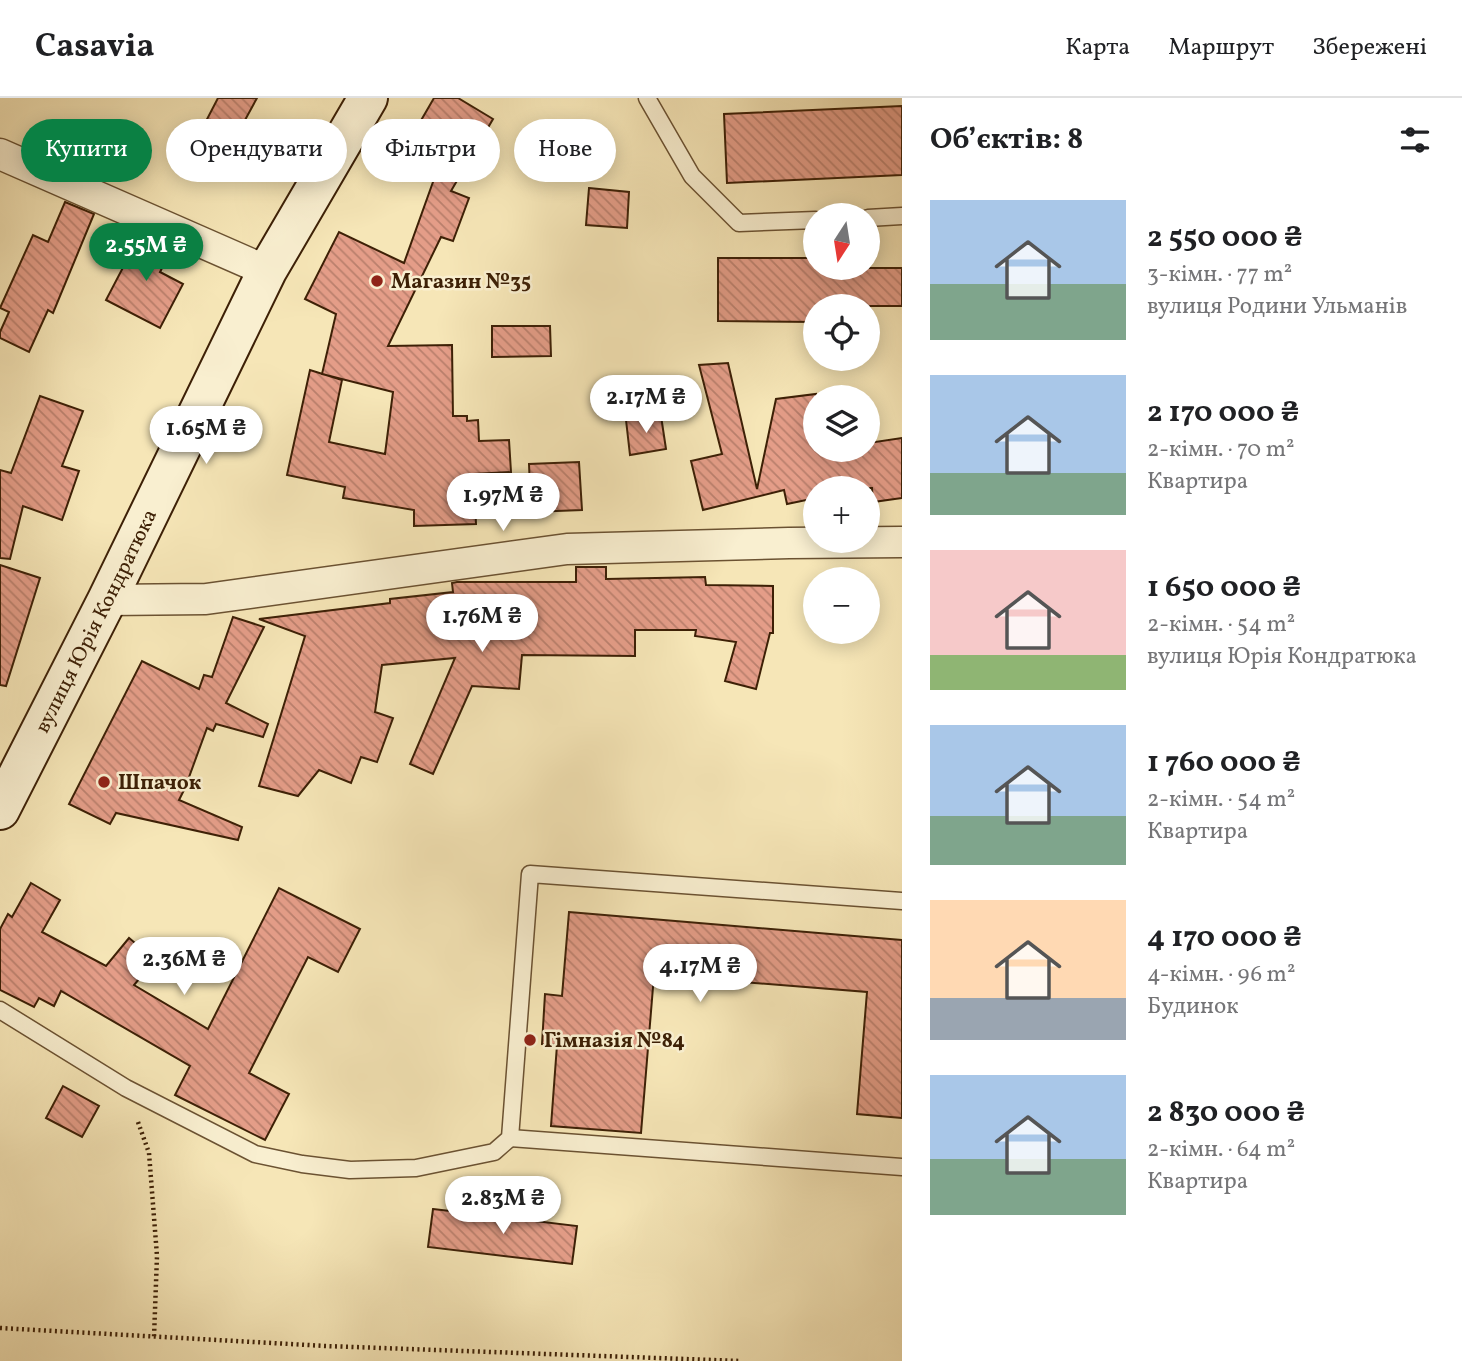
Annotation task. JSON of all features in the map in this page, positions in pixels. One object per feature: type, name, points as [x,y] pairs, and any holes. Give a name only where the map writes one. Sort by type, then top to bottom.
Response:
[{"type":"street","name":"вулиця Юрія Кондратюка","points":[[0,810],[107,600],[267,271],[368,98]]},
{"type":"street","points":[[0,154],[267,271]]},
{"type":"street","points":[[107,600],[206,599],[567,550],[902,542]]},
{"type":"lane","points":[[647,98],[692,176],[739,223],[803,221]]},
{"type":"lane","points":[[880,217],[902,216]]},
{"type":"lane","points":[[0,1010],[126,1088],[255,1154],[350,1171],[416,1168],[494,1152],[510,1138],[530,874],[902,901]]},
{"type":"lane","points":[[510,1138],[902,1167]]},
{"type":"path","points":[[126,1088],[149,1153],[157,1256],[154,1337]]},
{"type":"path","points":[[0,1328],[326,1346],[740,1361]]},
{"type":"building","points":[[218,98],[257,98],[246,119],[207,119]]},
{"type":"building","points":[[434,98],[458,98],[493,119],[422,119]]},
{"type":"building","points":[[902,106],[902,175],[727,183],[724,114]]},
{"type":"building","points":[[433,182],[456,182],[451,191],[469,198],[453,241],[441,237],[388,346],[452,345],[453,416],[467,416],[467,421],[478,420],[479,441],[509,440],[511,472],[474,474],[476,524],[414,526],[414,510],[343,498],[345,487],[287,475],[310,370],[322,374],[336,314],[305,299],[339,232],[404,263]],"holes":[[[326,375],[393,392],[385,454],[329,442],[342,380]]]},
{"type":"building","points":[[589,188],[629,192],[627,228],[586,225]]},
{"type":"building","points":[[65,202],[94,214],[53,313],[48,310],[29,352],[0,338],[9,312],[0,308],[33,235],[48,242]]},
{"type":"building","points":[[140,235],[172,249],[160,272],[183,284],[160,328],[106,300]]},
{"type":"building","points":[[718,258],[803,258],[803,280],[880,280],[880,268],[902,268],[902,306],[880,306],[880,294],[803,294],[803,322],[718,321]]},
{"type":"building","points":[[492,326],[550,326],[551,356],[492,357]]},
{"type":"building","points":[[728,363],[757,489],[776,399],[803,396],[803,462],[880,462],[880,441],[902,438],[902,498],[880,501],[880,476],[803,476],[803,501],[787,504],[784,490],[703,510],[691,461],[722,454],[699,365]]},
{"type":"building","points":[[40,396],[83,411],[62,466],[79,471],[62,520],[23,506],[10,559],[0,558],[0,470],[11,473]]},
{"type":"building","points":[[661,416],[666,449],[630,455],[626,420]]},
{"type":"building","points":[[579,462],[582,510],[531,512],[529,464]]},
{"type":"building","points":[[0,565],[40,578],[6,686],[0,685]]},
{"type":"building","points":[[576,567],[606,567],[606,579],[705,577],[706,585],[773,586],[773,633],[770,633],[756,689],[725,681],[736,642],[695,636],[696,630],[635,630],[635,656],[522,655],[519,689],[472,686],[433,774],[410,764],[455,658],[382,665],[375,712],[393,718],[377,762],[361,757],[351,783],[319,770],[298,796],[259,786],[305,636],[259,619],[390,603],[390,599],[453,592],[452,583],[457,582],[576,582]]},
{"type":"building","points":[[233,617],[264,627],[226,703],[268,724],[263,737],[216,724],[213,731],[207,728],[179,800],[242,827],[238,840],[116,813],[110,824],[69,804],[142,661],[199,689],[204,675],[212,677]]},
{"type":"building","points":[[31,883],[60,900],[42,932],[106,966],[129,938],[155,960],[134,985],[208,1029],[279,888],[360,929],[338,972],[308,957],[249,1073],[289,1094],[265,1140],[175,1095],[190,1066],[61,991],[54,1006],[39,998],[34,1007],[0,990],[0,929],[8,914],[12,917]]},
{"type":"building","points":[[569,912],[902,940],[902,1118],[857,1114],[867,992],[654,975],[641,1133],[551,1126],[557,1045],[542,1044],[545,994],[562,996]]},
{"type":"building","points":[[63,1086],[99,1106],[82,1137],[46,1118]]},
{"type":"building","points":[[433,1209],[577,1226],[572,1264],[428,1247]]},
{"type":"place","name":"Магазин №35","points":[[377,281]]},
{"type":"place","name":"Шпачок","points":[[104,782]]},
{"type":"place","name":"Гімназія №84","points":[[530,1040]]}]
